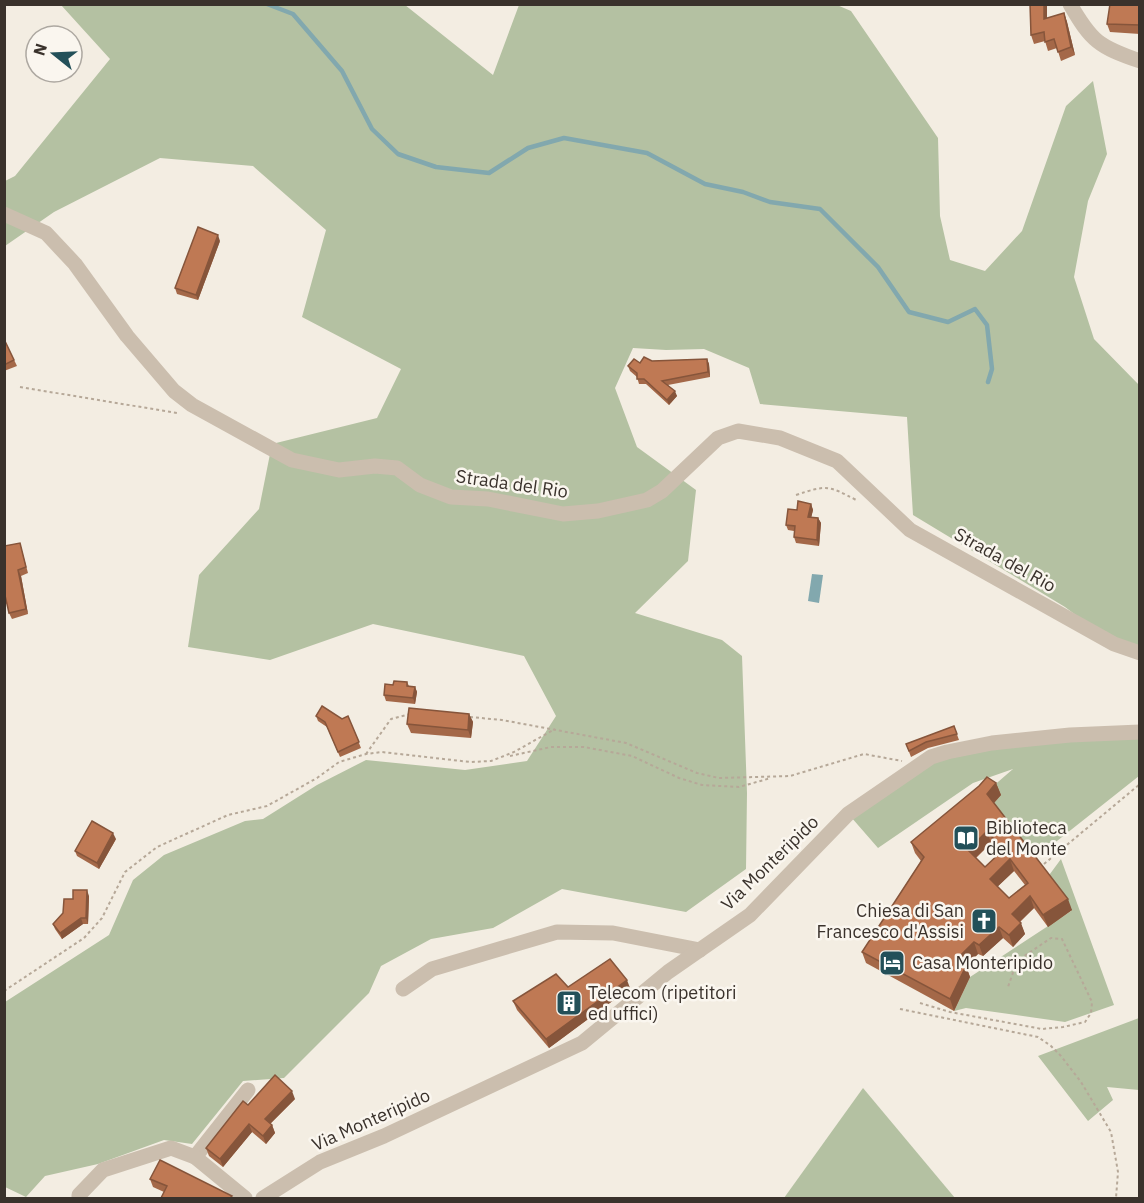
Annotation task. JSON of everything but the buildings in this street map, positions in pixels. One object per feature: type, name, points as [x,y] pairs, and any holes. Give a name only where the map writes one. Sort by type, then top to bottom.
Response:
[{"type":"street","points":[[1062,4],[1095,40],[1113,52],[1140,61]]},
{"type":"street","points":[[1070,4],[1085,30]]},
{"type":"street","name":"Strada del Rio","points":[[4,214],[46,233],[75,264],[127,336],[174,391],[200,410],[292,459],[339,470],[375,466],[397,468],[420,486],[451,496],[488,499],[563,514],[598,511],[647,500],[662,491],[718,438],[738,431],[780,438],[837,461],[910,530],[1114,644],[1140,653]]},
{"type":"street","name":"Via Monteripido","points":[[263,1198],[320,1162],[395,1132],[582,1042],[668,972],[750,915],[848,814],[931,757],[992,742],[1140,732]]},
{"type":"street","points":[[403,989],[432,969],[557,932],[613,933],[700,950]]},
{"type":"street","points":[[195,1157],[248,1090]]},
{"type":"street","points":[[79,1198],[79,1195],[103,1170],[171,1148],[195,1157],[244,1198]]},
{"type":"path","points":[[20,387],[181,414]]},
{"type":"path","points":[[796,495],[822,486],[839,491],[864,504]]},
{"type":"path","points":[[366,754],[391,719],[416,713]]},
{"type":"path","points":[[470,717],[502,720],[626,743],[697,773],[720,778],[790,776],[864,754],[904,761]]},
{"type":"path","points":[[4,991],[84,938],[102,918],[125,872],[157,847],[228,815],[267,806],[317,778],[339,762],[382,752],[470,762],[491,761],[555,729]]},
{"type":"path","points":[[504,756],[551,747],[584,747],[632,756],[679,778],[702,785],[739,787],[775,777]]},
{"type":"path","points":[[1044,864],[1140,784]]},
{"type":"path","points":[[920,1003],[950,1012],[1042,1029],[1085,1022],[1091,1013],[1092,1002],[1062,939],[1051,938],[1017,961],[1008,987]]},
{"type":"path","points":[[900,1009],[1038,1037],[1051,1046],[1081,1082],[1110,1132],[1118,1172],[1116,1198]]},
{"type":"green space","points":[[61,5],[405,5],[493,75],[519,5],[837,5],[851,11],[938,138],[940,216],[950,260],[985,271],[1022,231],[1066,106],[1093,81],[1107,154],[1088,201],[1074,277],[1094,339],[1139,385],[1139,653],[1114,644],[1065,607],[913,515],[907,417],[760,404],[749,368],[704,349],[633,348],[615,388],[637,447],[696,490],[688,561],[635,613],[722,640],[742,656],[747,793],[746,869],[686,912],[562,889],[493,928],[431,939],[381,966],[369,993],[284,1078],[243,1081],[192,1144],[164,1140],[98,1164],[45,1176],[26,1197],[5,1187],[5,1002],[109,935],[133,880],[164,855],[245,821],[263,819],[317,785],[366,760],[465,770],[527,761],[556,716],[524,656],[373,624],[270,660],[188,647],[199,575],[259,509],[272,444],[377,418],[401,369],[302,317],[326,230],[253,166],[160,158],[54,212],[5,246],[5,181],[15,176],[110,59],[84,30],[84,24],[78,24]]},
{"type":"green space","points":[[1139,737],[1139,776],[1033,860],[991,806],[991,788],[1013,769],[973,783],[878,848],[851,817],[933,761],[993,745]]},
{"type":"green space","points":[[1061,859],[1114,1005],[1065,1022],[966,1008],[954,1011],[970,977],[1071,911],[1047,878]]},
{"type":"green space","points":[[1139,1018],[1139,1090],[1107,1087],[1113,1100],[1088,1121],[1038,1056]]},
{"type":"green space","points":[[863,1088],[955,1198],[784,1198]]},
{"type":"water","points":[[812,574],[823,575],[819,603],[808,601]]},
{"type":"waterway","points":[[267,4],[293,14],[342,71],[372,129],[398,154],[436,167],[489,173],[528,148],[564,138],[647,153],[705,184],[743,192],[770,202],[820,209],[878,267],[909,312],[948,322],[975,309],[987,325],[992,369],[988,382]]},
{"type":"place","name":"Biblioteca del Monte","points":[[966,838]]},
{"type":"place","name":"Chiesa di San Francesco d'Assisi","points":[[984,921]]},
{"type":"place","name":"Casa Monteripido","points":[[892,963]]},
{"type":"place","name":"Telecom (ripetitori ed uffici)","points":[[569,1003]]}]
